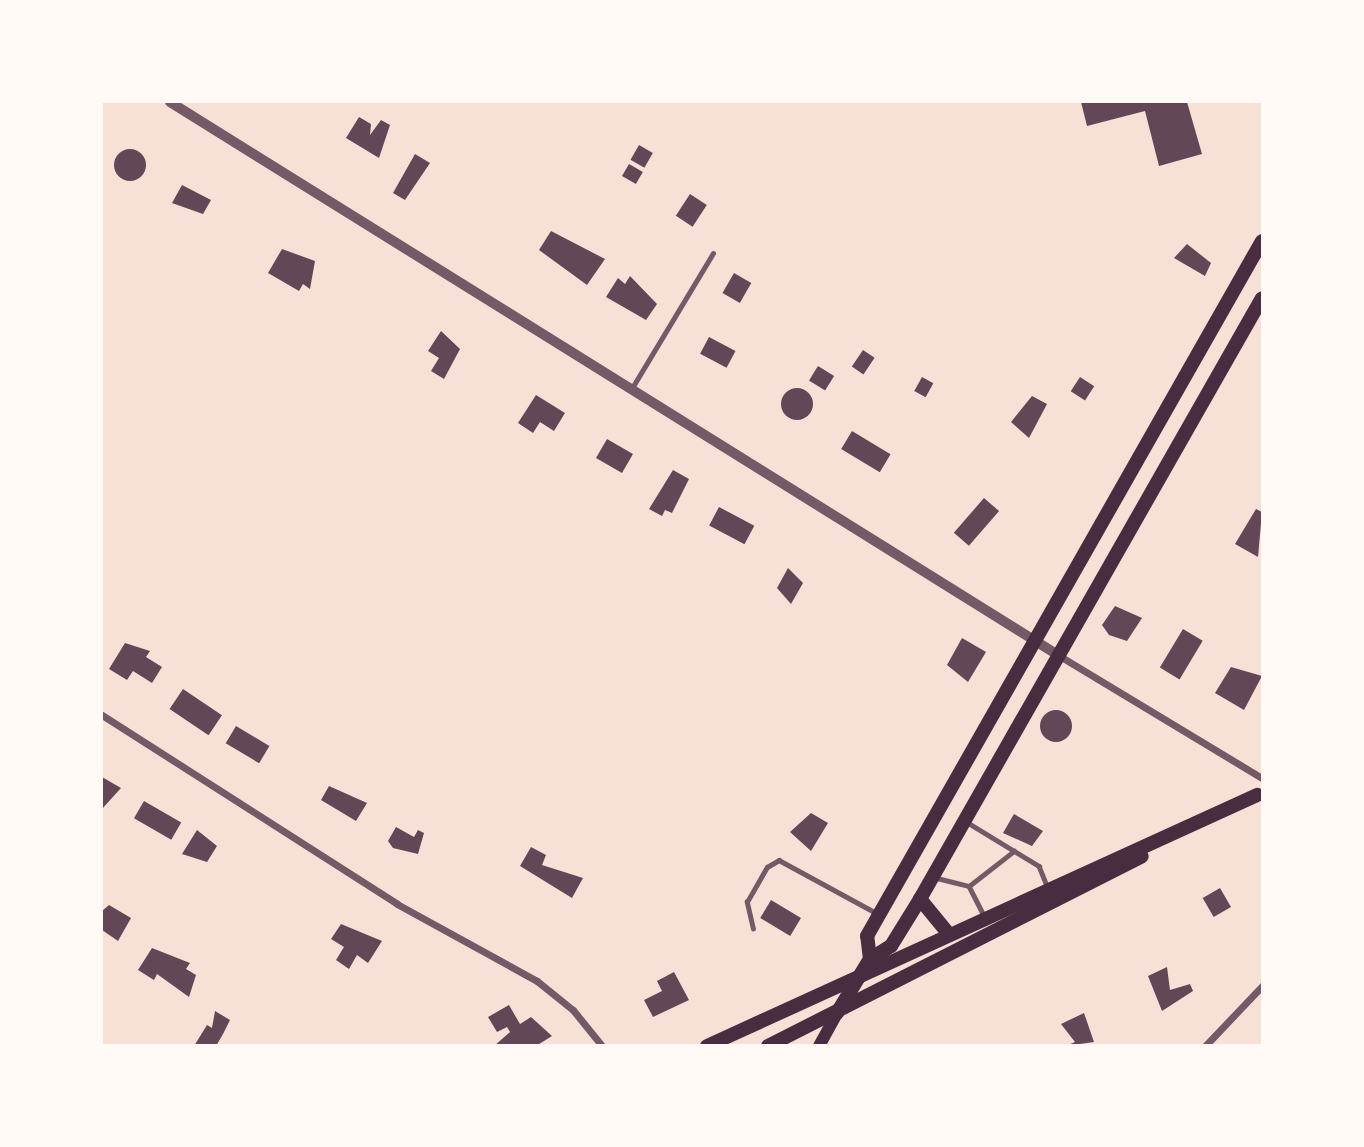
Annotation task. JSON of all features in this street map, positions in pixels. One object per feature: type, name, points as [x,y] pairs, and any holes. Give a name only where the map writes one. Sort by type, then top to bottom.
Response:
[{"type":"main road","points":[[870,959],[867,936],[879,914],[1262,241]]},
{"type":"main road","points":[[820,1045],[870,959],[891,946],[920,899],[1262,298]]},
{"type":"main road","points":[[707,1045],[947,932],[986,918],[1260,793]]},
{"type":"main road","points":[[768,1045],[837,1013],[1260,793]]},
{"type":"main road","points":[[920,899],[947,932]]},
{"type":"street","points":[[170,102],[1035,641],[1262,778]]},
{"type":"street","points":[[102,715],[397,904],[537,981],[573,1010],[602,1045]]},
{"type":"street","points":[[1205,1045],[1262,986]]},
{"type":"lane","points":[[631,389],[713,253]]},
{"type":"lane","points":[[964,821],[1039,866],[1049,889]]},
{"type":"lane","points":[[970,886],[1014,851]]},
{"type":"lane","points":[[753,929],[747,902],[766,867],[779,860],[879,914]]},
{"type":"lane","points":[[933,877],[970,886],[986,918]]},
{"type":"building","points":[[1081,102],[1187,102],[1202,154],[1159,166],[1145,111],[1087,126]]},
{"type":"building","points":[[359,117],[371,124],[370,135],[381,120],[390,125],[379,158],[346,138]]},
{"type":"building","points":[[639,145],[653,153],[644,168],[630,160]]},
{"type":"building","points":[[130,149],[141,154],[146,165],[141,176],[130,181],[119,176],[114,165],[119,154]]},
{"type":"building","points":[[415,154],[430,163],[405,200],[393,193]]},
{"type":"building","points":[[629,164],[643,172],[636,184],[622,176]]},
{"type":"building","points":[[182,185],[211,200],[203,214],[172,203]]},
{"type":"building","points":[[690,194],[707,205],[693,227],[676,216]]},
{"type":"building","points":[[551,231],[605,259],[587,285],[539,250]]},
{"type":"building","points":[[1187,244],[1211,263],[1205,276],[1174,258]]},
{"type":"building","points":[[282,249],[315,261],[310,289],[303,284],[299,291],[268,273]]},
{"type":"building","points":[[734,273],[751,283],[740,303],[722,293]]},
{"type":"building","points":[[630,276],[657,304],[646,320],[606,297],[618,278],[625,284]]},
{"type":"building","points":[[441,331],[460,349],[444,379],[431,371],[439,358],[428,351]]},
{"type":"building","points":[[709,337],[735,351],[727,368],[700,354]]},
{"type":"building","points":[[863,350],[875,358],[863,374],[852,367]]},
{"type":"building","points":[[818,366],[834,376],[825,390],[809,380]]},
{"type":"building","points":[[922,377],[933,383],[926,397],[914,391]]},
{"type":"building","points":[[1080,377],[1094,386],[1085,401],[1071,391]]},
{"type":"building","points":[[797,388],[808,393],[813,404],[808,415],[797,420],[786,415],[781,404],[786,393]]},
{"type":"building","points":[[536,395],[565,413],[554,431],[540,422],[533,433],[518,423]]},
{"type":"building","points":[[1032,396],[1047,404],[1029,438],[1011,422]]},
{"type":"building","points":[[852,431],[891,454],[880,472],[841,449]]},
{"type":"building","points":[[607,439],[633,454],[622,473],[596,458]]},
{"type":"building","points":[[673,470],[689,479],[672,513],[665,510],[662,516],[649,509]]},
{"type":"building","points":[[984,498],[999,511],[969,546],[954,533]]},
{"type":"building","points":[[719,507],[754,526],[744,544],[709,526]]},
{"type":"building","points":[[1256,509],[1262,512],[1258,557],[1235,544]]},
{"type":"building","points":[[788,568],[803,583],[791,604],[777,588]]},
{"type":"building","points":[[1115,606],[1142,618],[1127,641],[1109,635],[1102,625]]},
{"type":"building","points":[[1183,629],[1203,641],[1180,679],[1160,668]]},
{"type":"building","points":[[962,638],[986,652],[968,682],[947,665]]},
{"type":"building","points":[[125,643],[150,651],[146,657],[162,667],[152,683],[133,671],[127,680],[109,669]]},
{"type":"building","points":[[1231,667],[1262,676],[1244,710],[1215,693]]},
{"type":"building","points":[[183,689],[222,715],[209,735],[170,709]]},
{"type":"building","points":[[1056,710],[1067,715],[1072,726],[1067,737],[1056,742],[1045,737],[1040,726],[1045,715]]},
{"type":"building","points":[[236,726],[269,746],[259,763],[226,743]]},
{"type":"building","points":[[102,777],[121,788],[102,809]]},
{"type":"building","points":[[329,786],[367,803],[356,821],[321,800]]},
{"type":"building","points":[[144,801],[181,822],[171,840],[134,818]]},
{"type":"building","points":[[811,813],[828,823],[811,851],[790,832]]},
{"type":"building","points":[[1014,814],[1043,831],[1032,846],[1003,833]]},
{"type":"building","points":[[396,827],[414,837],[418,830],[424,833],[418,854],[393,848],[388,841]]},
{"type":"building","points":[[197,830],[217,846],[207,862],[182,854]]},
{"type":"building","points":[[531,847],[546,855],[542,865],[583,878],[572,898],[520,866]]},
{"type":"building","points":[[1220,888],[1231,907],[1214,917],[1203,898]]},
{"type":"building","points":[[771,900],[801,918],[790,936],[760,918]]},
{"type":"building","points":[[109,905],[131,918],[118,941],[102,930],[102,911]]},
{"type":"building","points":[[341,924],[382,941],[368,963],[357,955],[349,969],[336,960],[344,947],[331,939]]},
{"type":"building","points":[[152,948],[190,963],[186,969],[196,975],[189,997],[157,974],[154,980],[138,970]]},
{"type":"building","points":[[1167,967],[1170,990],[1190,984],[1193,991],[1162,1011],[1148,976]]},
{"type":"building","points":[[674,972],[689,1000],[653,1017],[644,1000],[662,991],[657,981]]},
{"type":"building","points":[[509,1005],[520,1024],[531,1017],[552,1036],[536,1046],[494,1046],[510,1032],[507,1027],[497,1032],[488,1017]]},
{"type":"building","points":[[215,1011],[230,1020],[216,1046],[194,1046],[207,1025],[212,1028]]},
{"type":"building","points":[[1084,1013],[1094,1042],[1066,1046],[1075,1042],[1061,1024]]}]
